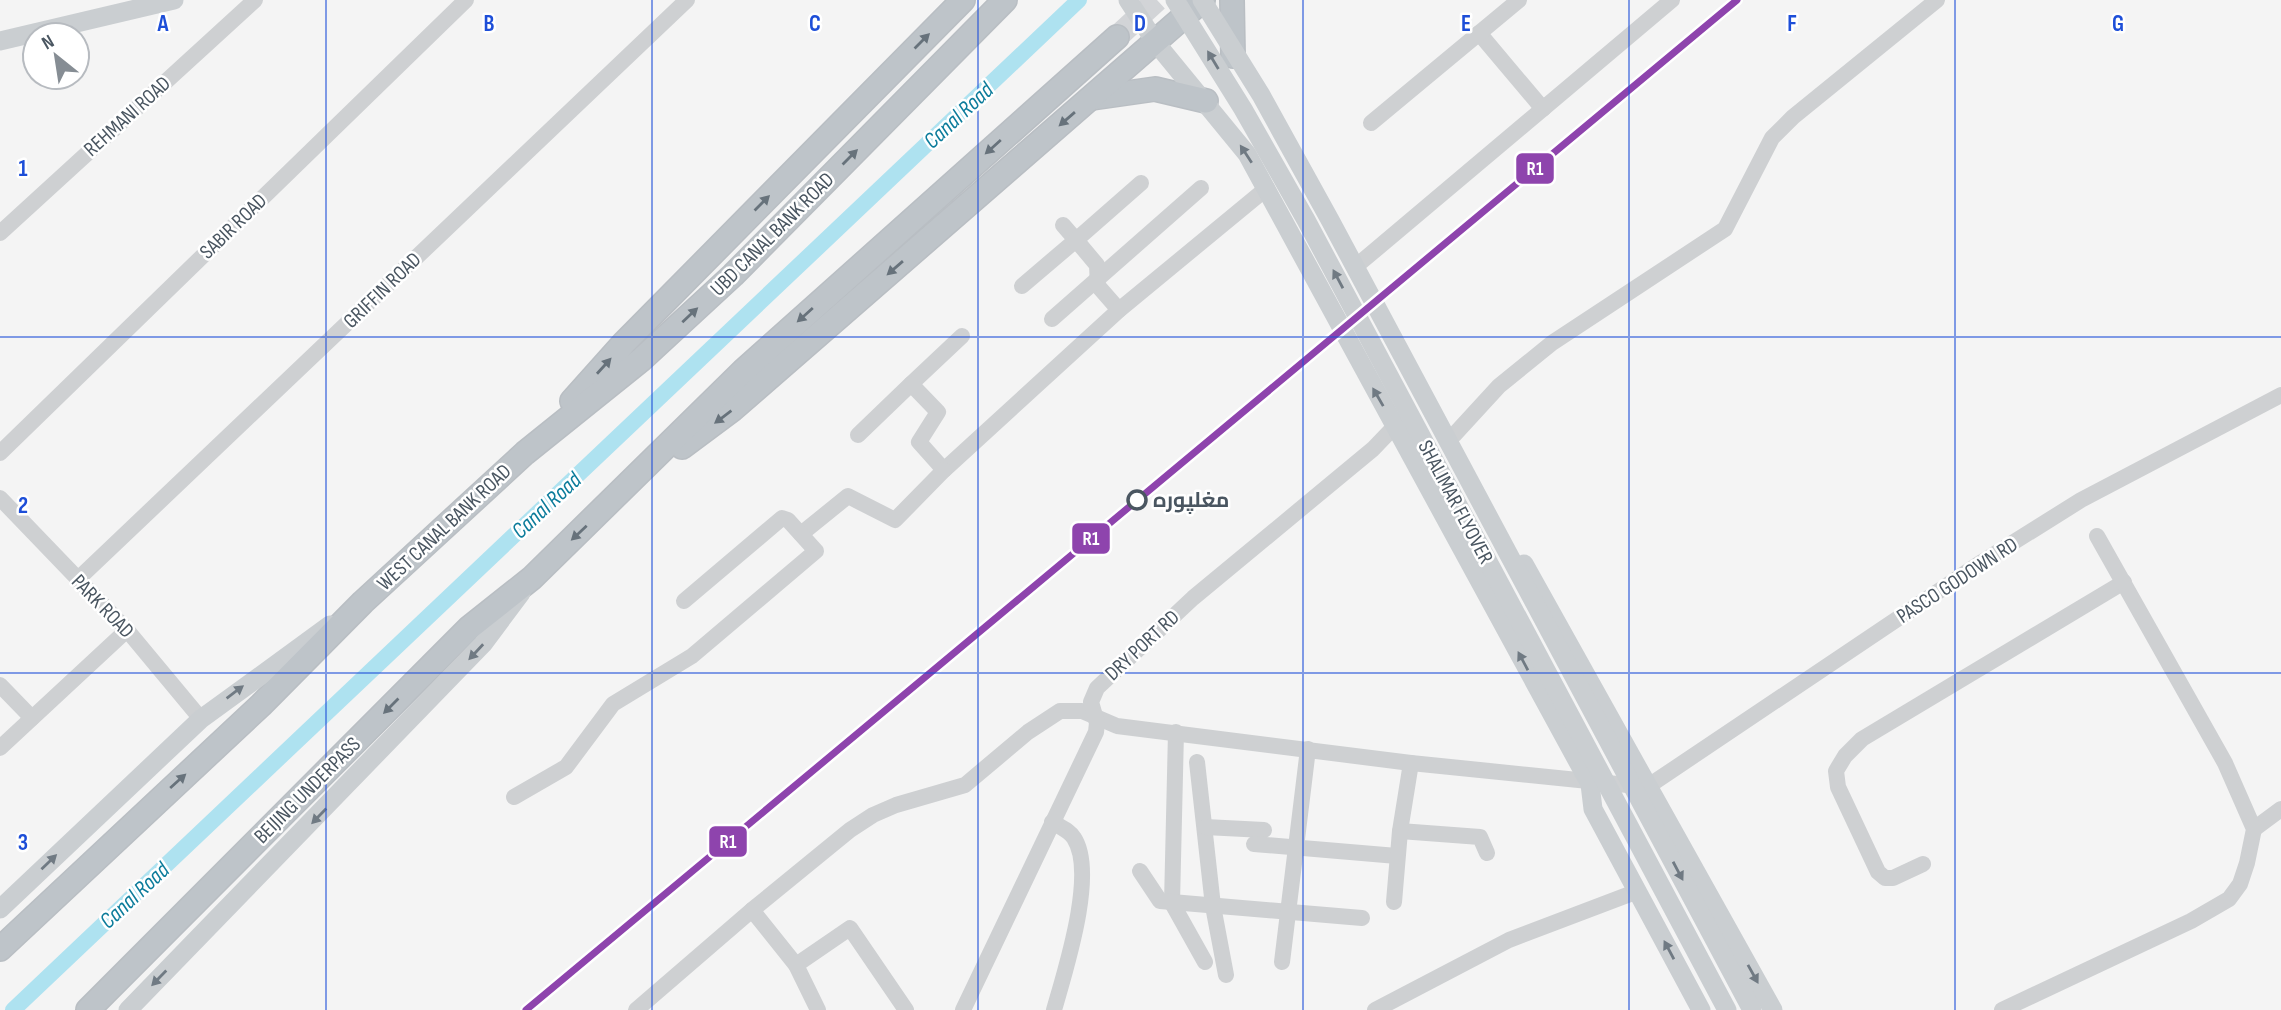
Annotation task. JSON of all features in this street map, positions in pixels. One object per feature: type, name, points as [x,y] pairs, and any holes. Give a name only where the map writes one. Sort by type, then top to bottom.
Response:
[{"type":"highway","points":[[525,453],[623,344],[963,0]]},
{"type":"highway","name":"UBD CANAL BANK ROAD","points":[[525,453],[642,359],[733,275],[1005,0]]},
{"type":"highway","points":[[626,488],[733,409],[1156,43],[1200,1]]},
{"type":"highway","points":[[1233,56],[1236,4]]},
{"type":"highway","points":[[626,488],[743,371],[1117,37]]},
{"type":"highway","points":[[1090,99],[1155,89],[1206,101]]},
{"type":"highway","name":"WEST CANAL BANK ROAD","points":[[363,602],[525,453]]},
{"type":"highway","name":"BEIJING UNDERPASS","points":[[88,1010],[469,628],[532,578],[626,488]]},
{"type":"highway","points":[[0,949],[261,705],[363,602]]},
{"type":"main road","points":[[0,41],[174,0]]},
{"type":"main road","name":"SHALIMAR FLYOVER","points":[[1175,0],[1243,108],[1306,220],[1727,1010]]},
{"type":"main road","points":[[1200,1],[1361,262],[1647,787],[1773,1010]]},
{"type":"main road","name":"SHALIMAR FLYOVER","points":[[1200,1],[1261,95],[1330,220],[1752,1010]]},
{"type":"main road","points":[[1129,2],[1156,43],[1247,154],[1267,188],[1336,321],[1590,784],[1593,809],[1701,1010]]},
{"type":"main road","points":[[1336,321],[1378,293]]},
{"type":"main road","points":[[128,1010],[484,644],[532,578]]},
{"type":"main road","points":[[0,909],[201,719],[363,602]]},
{"type":"street","name":"REHMANI ROAD","points":[[0,233],[255,0]]},
{"type":"street","name":"SABIR ROAD","points":[[0,453],[467,0]]},
{"type":"street","name":"GRIFFIN ROAD","points":[[77,580],[687,0]]},
{"type":"street","points":[[1371,122],[1519,0]]},
{"type":"street","points":[[1361,262],[1672,0]]},
{"type":"street","points":[[1454,435],[1499,386],[1552,343],[1725,229],[1772,138],[1793,117],[1937,0]]},
{"type":"street","points":[[1479,33],[1543,109]]},
{"type":"street","points":[[1022,286],[1142,183]]},
{"type":"street","points":[[1052,319],[1201,188]]},
{"type":"street","points":[[801,534],[848,496],[895,520],[944,470],[1119,310],[1267,188]]},
{"type":"street","points":[[1063,225],[1097,265],[1096,282],[1119,310]]},
{"type":"street","points":[[858,435],[962,336]]},
{"type":"street","points":[[911,384],[938,412],[919,442],[944,470]]},
{"type":"street","name":"PASCO GODOWN RD","points":[[1647,787],[1982,562],[2081,500],[2281,395]]},
{"type":"street","name":"DRY PORT RD","points":[[963,1010],[1097,732],[1091,707],[1092,696],[1104,680],[1193,598],[1373,449],[1395,426]]},
{"type":"street","name":"PARK ROAD","points":[[0,498],[127,630],[201,719]]},
{"type":"street","points":[[514,797],[566,766],[613,704],[692,656],[815,554],[801,534],[788,520],[782,518],[684,601]]},
{"type":"street","points":[[2002,1010],[2191,921],[2229,899],[2244,873],[2254,829],[2225,763],[2097,536]]},
{"type":"street","points":[[1923,864],[1893,878],[1885,878],[1878,872],[1838,787],[1836,771],[1845,756],[1862,739],[2124,582]]},
{"type":"street","points":[[0,748],[127,630]]},
{"type":"street","points":[[0,685],[32,718]]},
{"type":"street","points":[[636,1010],[850,830],[873,815],[896,805],[965,785],[1028,732],[1060,711],[1074,710],[1117,726],[1590,784],[1647,787]]},
{"type":"street","points":[[1176,732],[1172,903],[1205,962]]},
{"type":"street","points":[[1282,962],[1308,749]]},
{"type":"street","points":[[1197,762],[1213,906],[1226,975]]},
{"type":"street","points":[[1394,902],[1400,831],[1411,763]]},
{"type":"street","points":[[2254,829],[2281,809]]},
{"type":"street","points":[[1052,822],[1070,832],[1076,840],[1082,860],[1082,885],[1054,1010]]},
{"type":"street","points":[[1205,827],[1295,847],[1397,856]]},
{"type":"street","points":[[1400,831],[1480,837],[1487,853]]},
{"type":"street","points":[[1140,871],[1160,901],[1362,918]]},
{"type":"street","points":[[1375,1010],[1509,940],[1637,891]]},
{"type":"street","points":[[752,910],[796,965],[814,1009]]},
{"type":"street","points":[[796,965],[850,928],[906,1010]]},
{"type":"waterway","name":"Canal Road","points":[[13,1010],[1079,0]]},
{"type":"tunnel","points":[[1117,37],[1157,0]]},
{"type":"transit line","name":"R1","points":[[526,1010],[1737,0]]},
{"type":"place","name":"مغلپورہ","points":[[1137,500]]}]
